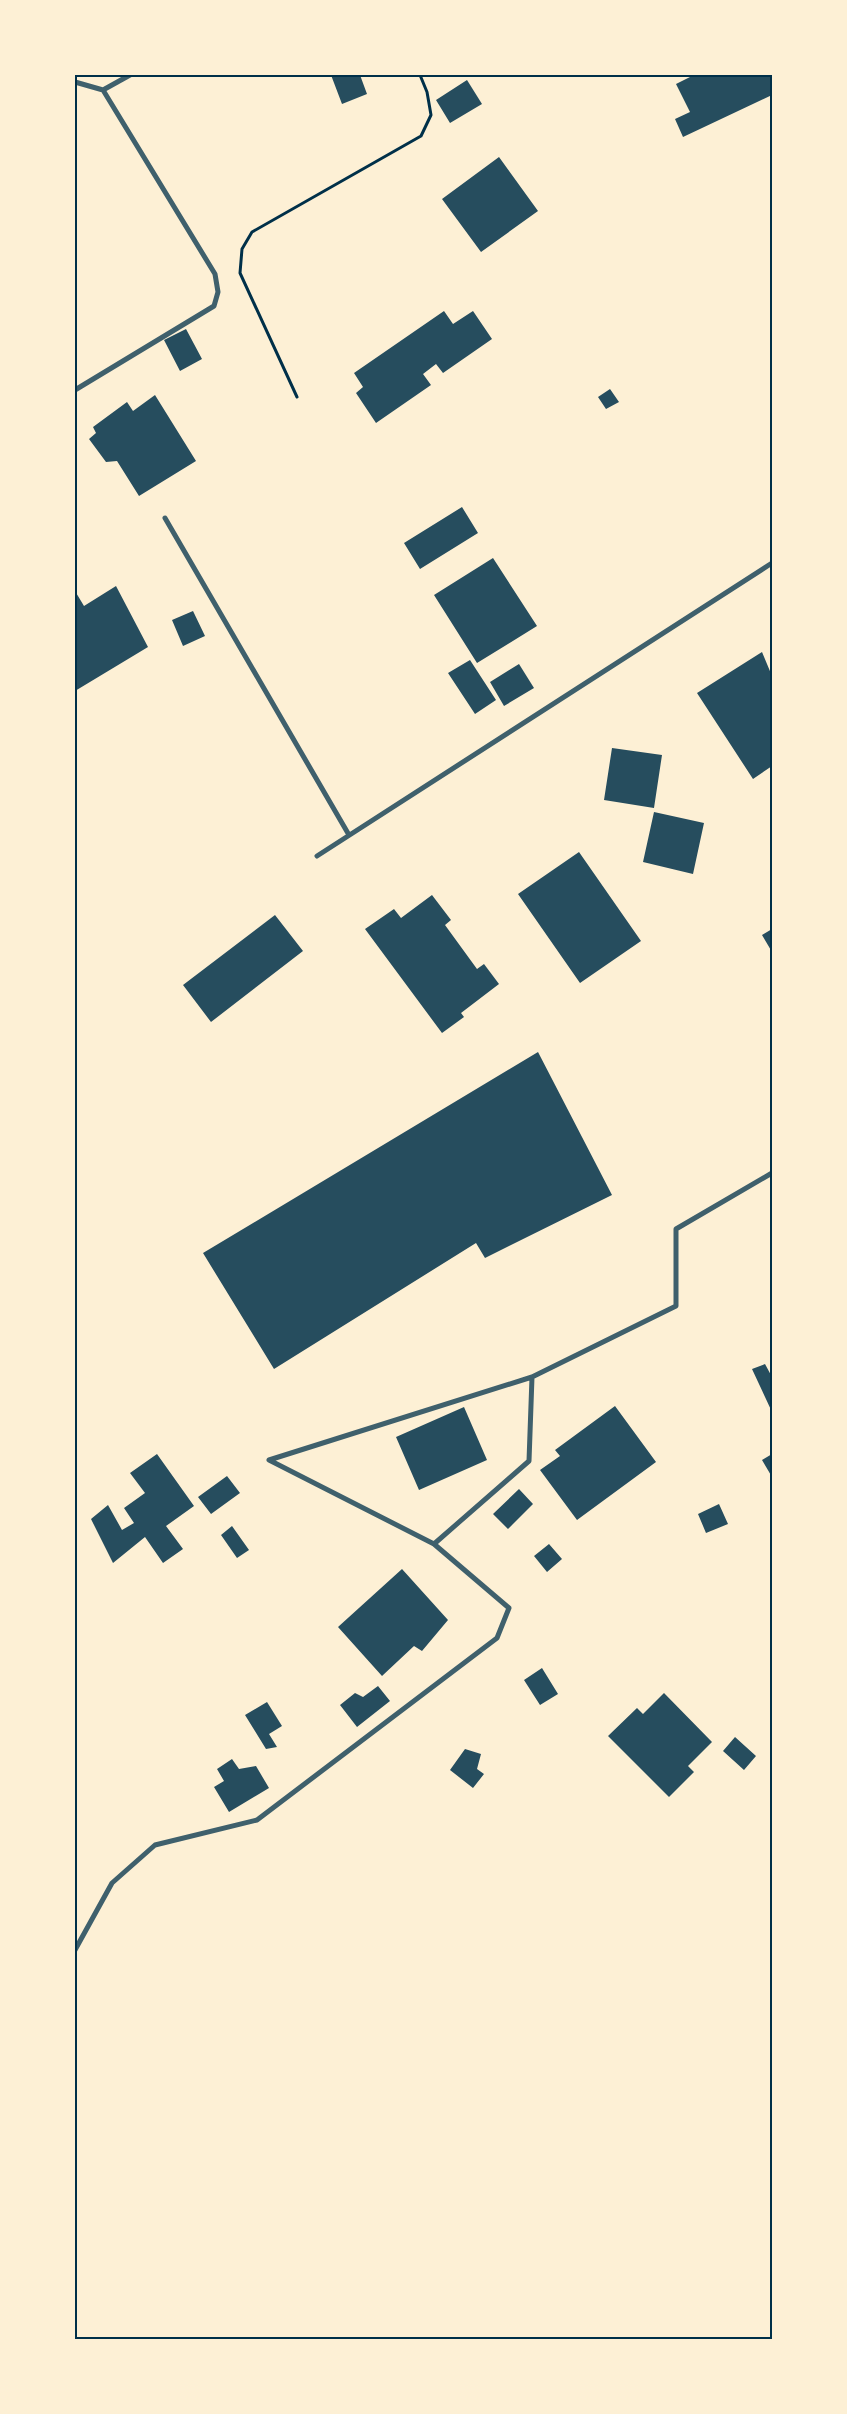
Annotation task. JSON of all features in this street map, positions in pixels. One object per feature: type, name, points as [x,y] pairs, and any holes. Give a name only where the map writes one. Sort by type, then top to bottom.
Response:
[{"type":"street","points":[[103,90],[130,75]]},
{"type":"street","points":[[75,82],[103,90],[215,274],[218,292],[214,306],[75,390]]},
{"type":"street","points":[[165,518],[349,835]]},
{"type":"street","points":[[317,856],[772,563]]},
{"type":"street","points":[[75,1950],[112,1883],[155,1845],[257,1820],[497,1638],[509,1608],[434,1544],[269,1460],[532,1377],[676,1306],[676,1228],[772,1173]]},
{"type":"street","points":[[434,1544],[529,1461],[532,1377]]},
{"type":"path","points":[[297,397],[240,273],[242,249],[252,232],[421,136],[431,115],[427,92],[420,75]]},
{"type":"building","points":[[331,75],[360,75],[367,94],[342,104]]},
{"type":"building","points":[[694,75],[772,75],[772,95],[683,137],[675,119],[690,112],[676,84]]},
{"type":"building","points":[[467,80],[482,104],[450,123],[436,100]]},
{"type":"building","points":[[499,157],[538,211],[481,252],[442,199]]},
{"type":"building","points":[[444,311],[453,324],[473,311],[492,339],[443,373],[436,364],[423,374],[431,385],[376,423],[356,393],[363,387],[354,373]]},
{"type":"building","points":[[186,329],[202,359],[180,371],[164,340]]},
{"type":"building","points":[[610,389],[619,402],[606,409],[598,397]]},
{"type":"building","points":[[155,395],[196,461],[139,496],[117,461],[106,462],[89,439],[96,433],[93,427],[127,402],[133,411]]},
{"type":"building","points":[[462,507],[478,533],[420,569],[404,543]]},
{"type":"building","points":[[493,558],[537,626],[477,663],[434,595]]},
{"type":"building","points":[[116,586],[148,647],[75,691],[75,591],[84,606]]},
{"type":"building","points":[[193,611],[205,636],[183,646],[172,620]]},
{"type":"building","points":[[762,652],[772,676],[772,766],[753,779],[697,693]]},
{"type":"building","points":[[470,660],[496,700],[475,714],[448,673]]},
{"type":"building","points":[[519,664],[534,688],[504,706],[490,682]]},
{"type":"building","points":[[612,748],[662,755],[654,808],[604,800]]},
{"type":"building","points":[[654,812],[704,823],[693,874],[643,862]]},
{"type":"building","points":[[579,852],[641,941],[580,983],[518,894]]},
{"type":"building","points":[[432,895],[451,920],[445,925],[477,969],[484,964],[499,984],[461,1013],[464,1017],[442,1033],[365,929],[394,909],[401,918]]},
{"type":"building","points":[[275,915],[303,951],[211,1022],[183,985]]},
{"type":"building","points":[[772,929],[772,952],[762,935]]},
{"type":"building","points":[[538,1052],[612,1195],[485,1258],[476,1243],[274,1369],[203,1253]]},
{"type":"building","points":[[765,1364],[772,1377],[772,1412],[752,1369]]},
{"type":"building","points":[[615,1406],[656,1462],[577,1520],[540,1470],[560,1456],[555,1450]]},
{"type":"building","points":[[464,1407],[487,1460],[419,1490],[396,1437]]},
{"type":"building","points":[[157,1454],[194,1506],[166,1526],[183,1549],[163,1563],[145,1537],[113,1563],[91,1519],[108,1505],[122,1530],[134,1523],[124,1508],[145,1493],[130,1473]]},
{"type":"building","points":[[772,1454],[772,1477],[762,1460]]},
{"type":"building","points":[[227,1476],[240,1493],[211,1514],[198,1497]]},
{"type":"building","points":[[519,1489],[533,1504],[508,1529],[493,1514]]},
{"type":"building","points":[[719,1504],[728,1524],[706,1533],[698,1514]]},
{"type":"building","points":[[232,1526],[249,1550],[237,1558],[221,1535]]},
{"type":"building","points":[[549,1544],[562,1559],[547,1572],[534,1556]]},
{"type":"building","points":[[402,1569],[448,1620],[422,1651],[414,1646],[382,1676],[338,1627]]},
{"type":"building","points":[[542,1668],[558,1694],[540,1705],[524,1680]]},
{"type":"building","points":[[378,1686],[390,1701],[357,1727],[340,1705],[355,1693],[363,1697]]},
{"type":"building","points":[[664,1693],[712,1742],[688,1766],[694,1772],[669,1797],[608,1736],[637,1708],[643,1714]]},
{"type":"building","points":[[267,1702],[282,1726],[269,1734],[277,1747],[266,1749],[245,1715]]},
{"type":"building","points":[[735,1737],[756,1756],[744,1770],[723,1751]]},
{"type":"building","points":[[465,1749],[481,1754],[477,1769],[484,1774],[473,1788],[450,1770]]},
{"type":"building","points":[[232,1759],[239,1769],[256,1766],[269,1788],[229,1812],[214,1787],[224,1781],[217,1769]]}]
